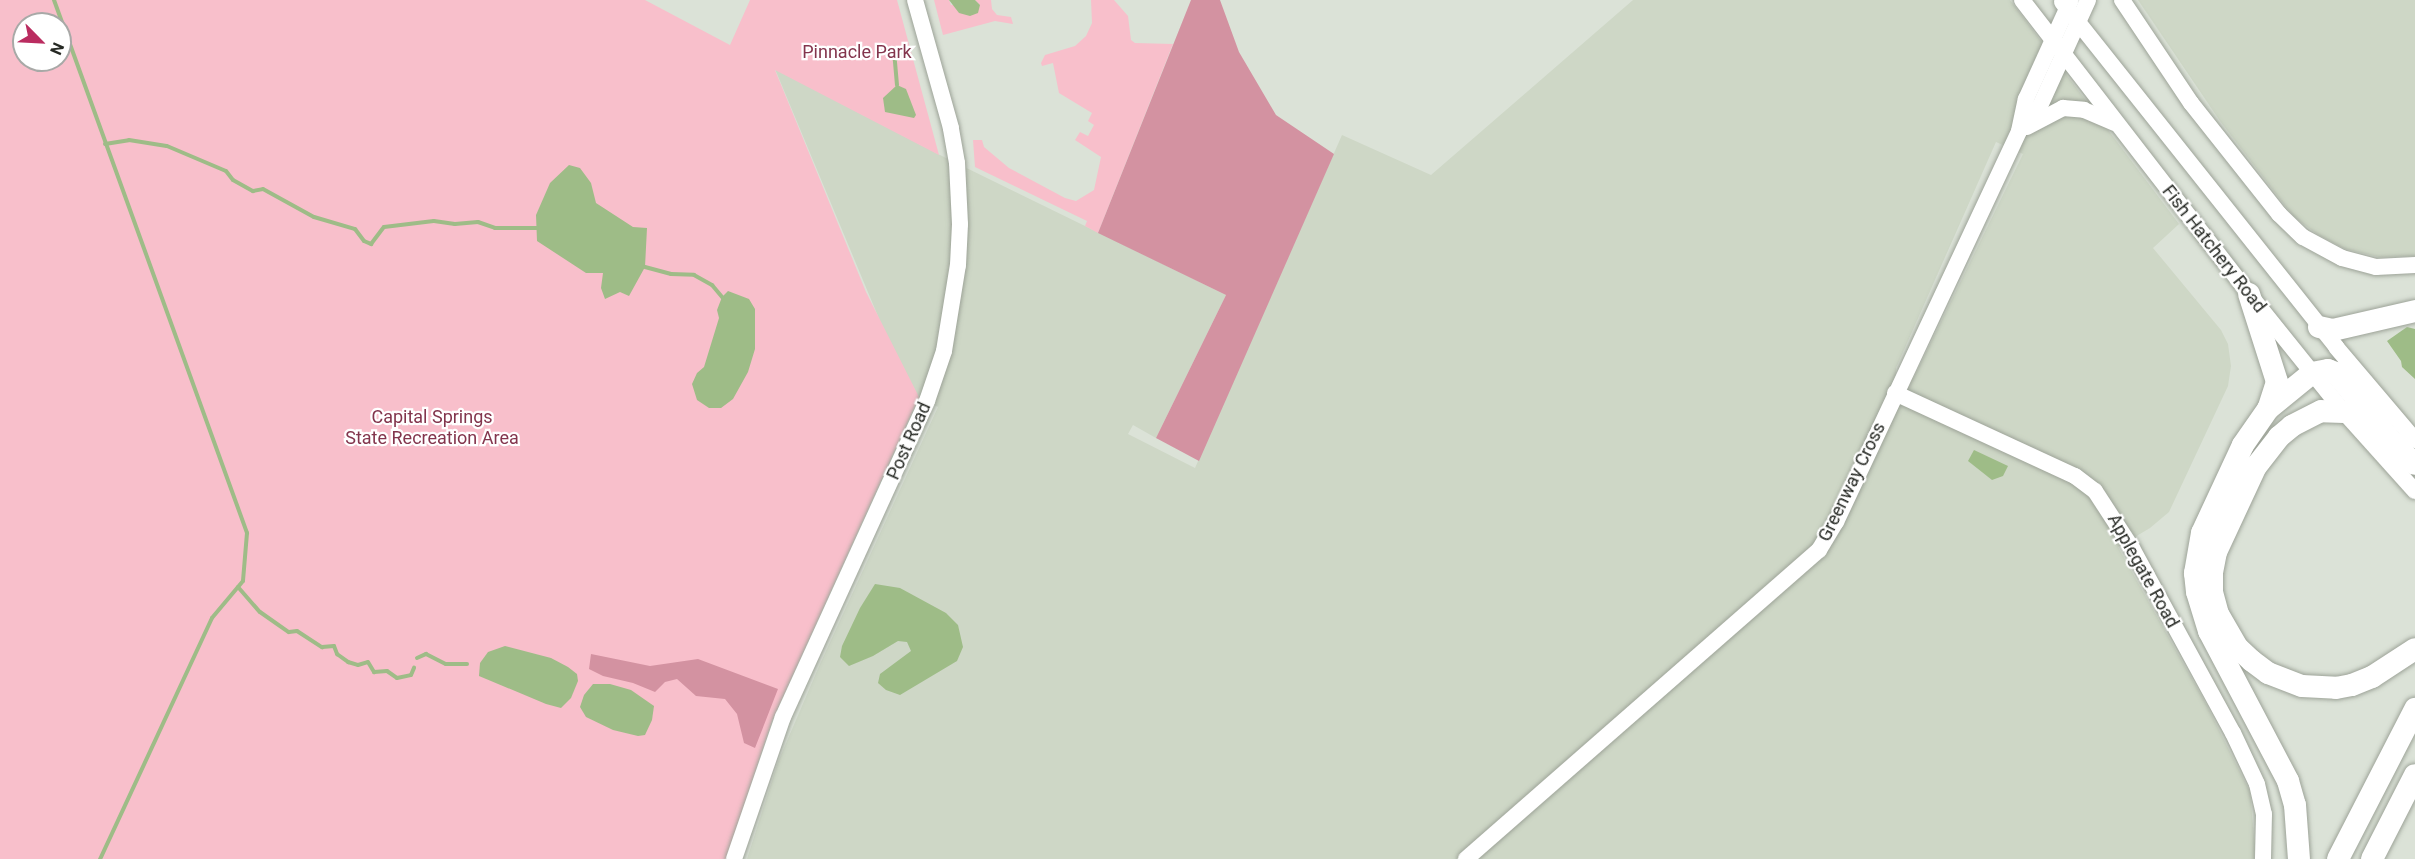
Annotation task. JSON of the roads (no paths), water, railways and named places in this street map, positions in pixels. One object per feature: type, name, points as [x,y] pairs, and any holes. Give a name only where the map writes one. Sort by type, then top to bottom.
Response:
[{"type":"highway","points":[[2249,294],[2277,382],[2268,409]]},
{"type":"highway","points":[[2319,327],[2333,330],[2415,311]]},
{"type":"highway","points":[[2299,859],[2296,817],[2288,781],[2209,631],[2197,592],[2197,554],[2202,533],[2243,445],[2268,409],[2312,373],[2328,370],[2336,373],[2393,443],[2415,464]]},
{"type":"highway","points":[[2344,412],[2321,411],[2292,426],[2279,437],[2256,465],[2216,552],[2212,572],[2212,592],[2218,614],[2238,648],[2252,661],[2268,673],[2302,686],[2336,688],[2352,685],[2372,677],[2415,649]]},
{"type":"highway","points":[[2338,859],[2415,709]]},
{"type":"highway","points":[[2372,859],[2415,775]]},
{"type":"street","name":"Post Road","points":[[734,859],[783,717],[927,401],[944,351],[958,265],[960,224],[957,163],[949,119],[915,0]]},
{"type":"street","name":"Fish Hatchery Road","points":[[2022,0],[2312,373],[2415,492]]},
{"type":"street","name":"Greenway Cross","points":[[1467,859],[1813,557],[1836,522],[2019,131],[2040,106],[2088,0]]},
{"type":"street","points":[[2122,0],[2192,103],[2279,214],[2303,237],[2327,252],[2376,267],[2415,265]]},
{"type":"street","name":"Fish Hatchery Road","points":[[2066,2],[2319,327],[2415,440]]},
{"type":"street","name":"Greenway Cross","points":[[2019,131],[2025,99],[2066,2]]},
{"type":"street","points":[[2019,131],[2056,111],[2072,108],[2102,116],[2124,132]]},
{"type":"street","name":"Applegate Road","points":[[1895,393],[2075,476],[2095,491],[2132,548],[2233,732],[2257,784],[2264,814],[2263,859]]},
{"type":"waterway","points":[[54,0],[247,533],[243,581],[212,618],[100,859]]},
{"type":"waterway","points":[[897,85],[895,60],[901,53]]},
{"type":"waterway","points":[[105,144],[129,140],[167,146],[226,171],[233,180],[253,191],[263,189],[314,217],[355,229],[364,241],[371,244],[384,227],[434,221],[455,224],[478,222],[495,228],[537,228]]},
{"type":"waterway","points":[[645,267],[671,274],[694,275],[712,285],[722,297]]},
{"type":"waterway","points":[[238,587],[260,612],[289,632],[297,631],[322,647],[334,646],[337,654],[348,662],[358,665],[368,662],[374,672],[387,671],[397,678],[411,675],[414,668]]},
{"type":"waterway","points":[[417,658],[426,654],[446,664],[467,664]]},
{"type":"park label","name":"Pinnacle Park","points":[[857,52]]},
{"type":"park label","name":"Capital Springs State Recreation Area","points":[[432,428]]}]
